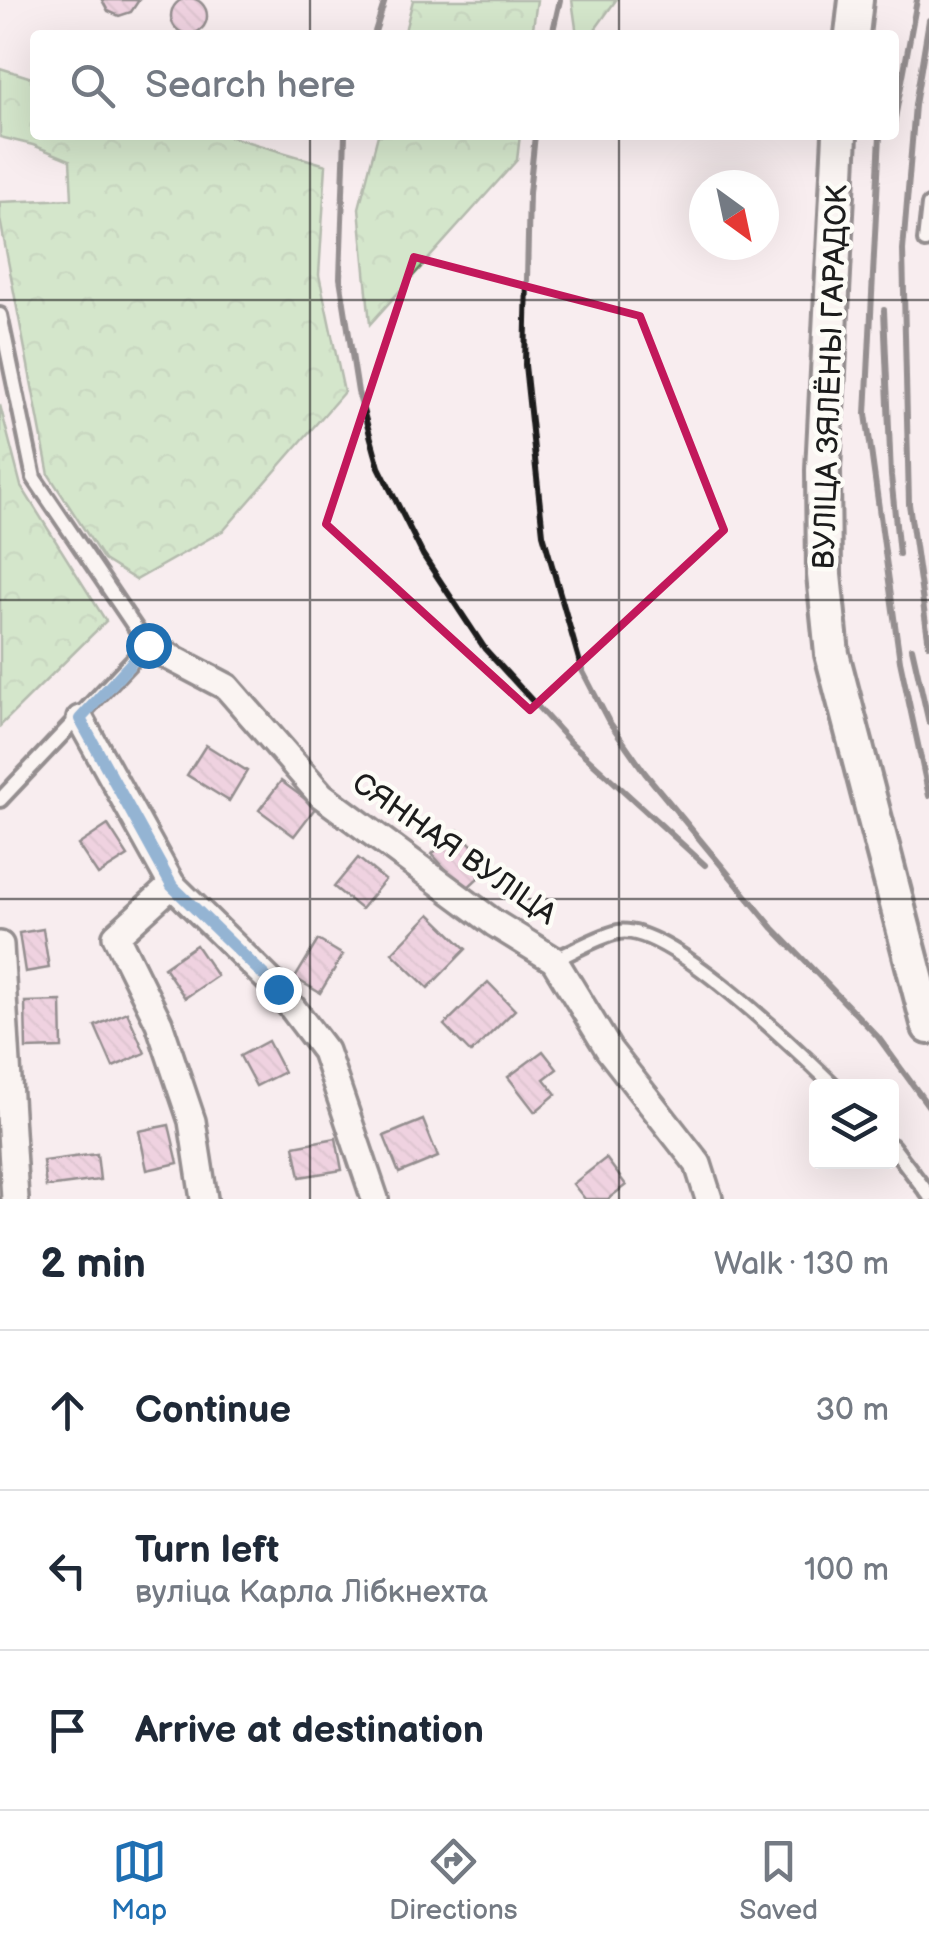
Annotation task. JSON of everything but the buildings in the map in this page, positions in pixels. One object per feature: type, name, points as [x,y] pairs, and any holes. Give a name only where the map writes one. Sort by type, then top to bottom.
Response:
[{"type":"street","points":[[853,30],[856,0]]},
{"type":"street","name":"ВУЛІЦА ЗЯЛЁНЫ ГАРАДОК","points":[[840,140],[823,470],[826,595],[832,654],[929,1026]]},
{"type":"street","name":"СЯННАЯ ВУЛІЦА","points":[[148,645],[227,687],[321,795],[494,923],[554,960],[609,1050],[698,1164],[709,1199]]},
{"type":"street","points":[[80,719],[172,886],[278,989],[325,1051],[375,1199]]},
{"type":"street","points":[[172,886],[116,936],[159,1024],[192,1121],[204,1199]]},
{"type":"street","points":[[0,946],[16,1199]]},
{"type":"lane","points":[[924,241],[929,205]]},
{"type":"lane","points":[[0,315],[34,478],[148,645],[0,800]]},
{"type":"lane","points":[[554,960],[621,931],[648,939],[704,969],[826,1079]]},
{"type":"lane","points":[[899,1155],[929,1195]]},
{"type":"highlighted area","points":[[414,257],[640,316],[724,530],[530,710],[326,524]]},
{"type":"green space","points":[[413,0],[537,0],[533,30],[405,30]]},
{"type":"green space","points":[[572,0],[616,0],[595,30],[576,30]]},
{"type":"green space","points":[[0,68],[30,77],[30,140],[242,140],[326,165],[319,275],[344,392],[224,530],[136,580],[104,560],[49,475],[0,219],[0,202],[72,199],[70,160],[0,137]]},
{"type":"green space","points":[[377,140],[519,140],[517,160],[370,324],[359,208]]},
{"type":"green space","points":[[0,405],[21,486],[106,621],[0,726]]},
{"type":"railway","points":[[376,30],[385,0]]},
{"type":"railway","points":[[553,30],[560,0]]},
{"type":"railway","points":[[899,97],[917,0]]},
{"type":"railway","points":[[929,20],[915,105],[903,250],[909,504],[929,645]]},
{"type":"railway","points":[[345,140],[340,278],[358,392],[379,467],[423,555],[485,649],[569,741],[705,865]]},
{"type":"railway","points":[[534,140],[529,193],[525,365],[543,534],[582,670],[608,720],[645,773],[773,928],[878,1037],[929,1107]]},
{"type":"railway","points":[[880,140],[866,414],[900,661],[929,796]]},
{"type":"railway","points":[[884,310],[891,476],[899,554]]},
{"type":"railway","points":[[912,648],[929,723]]},
{"type":"route","points":[[148,645],[80,719],[172,886],[278,989]]}]
